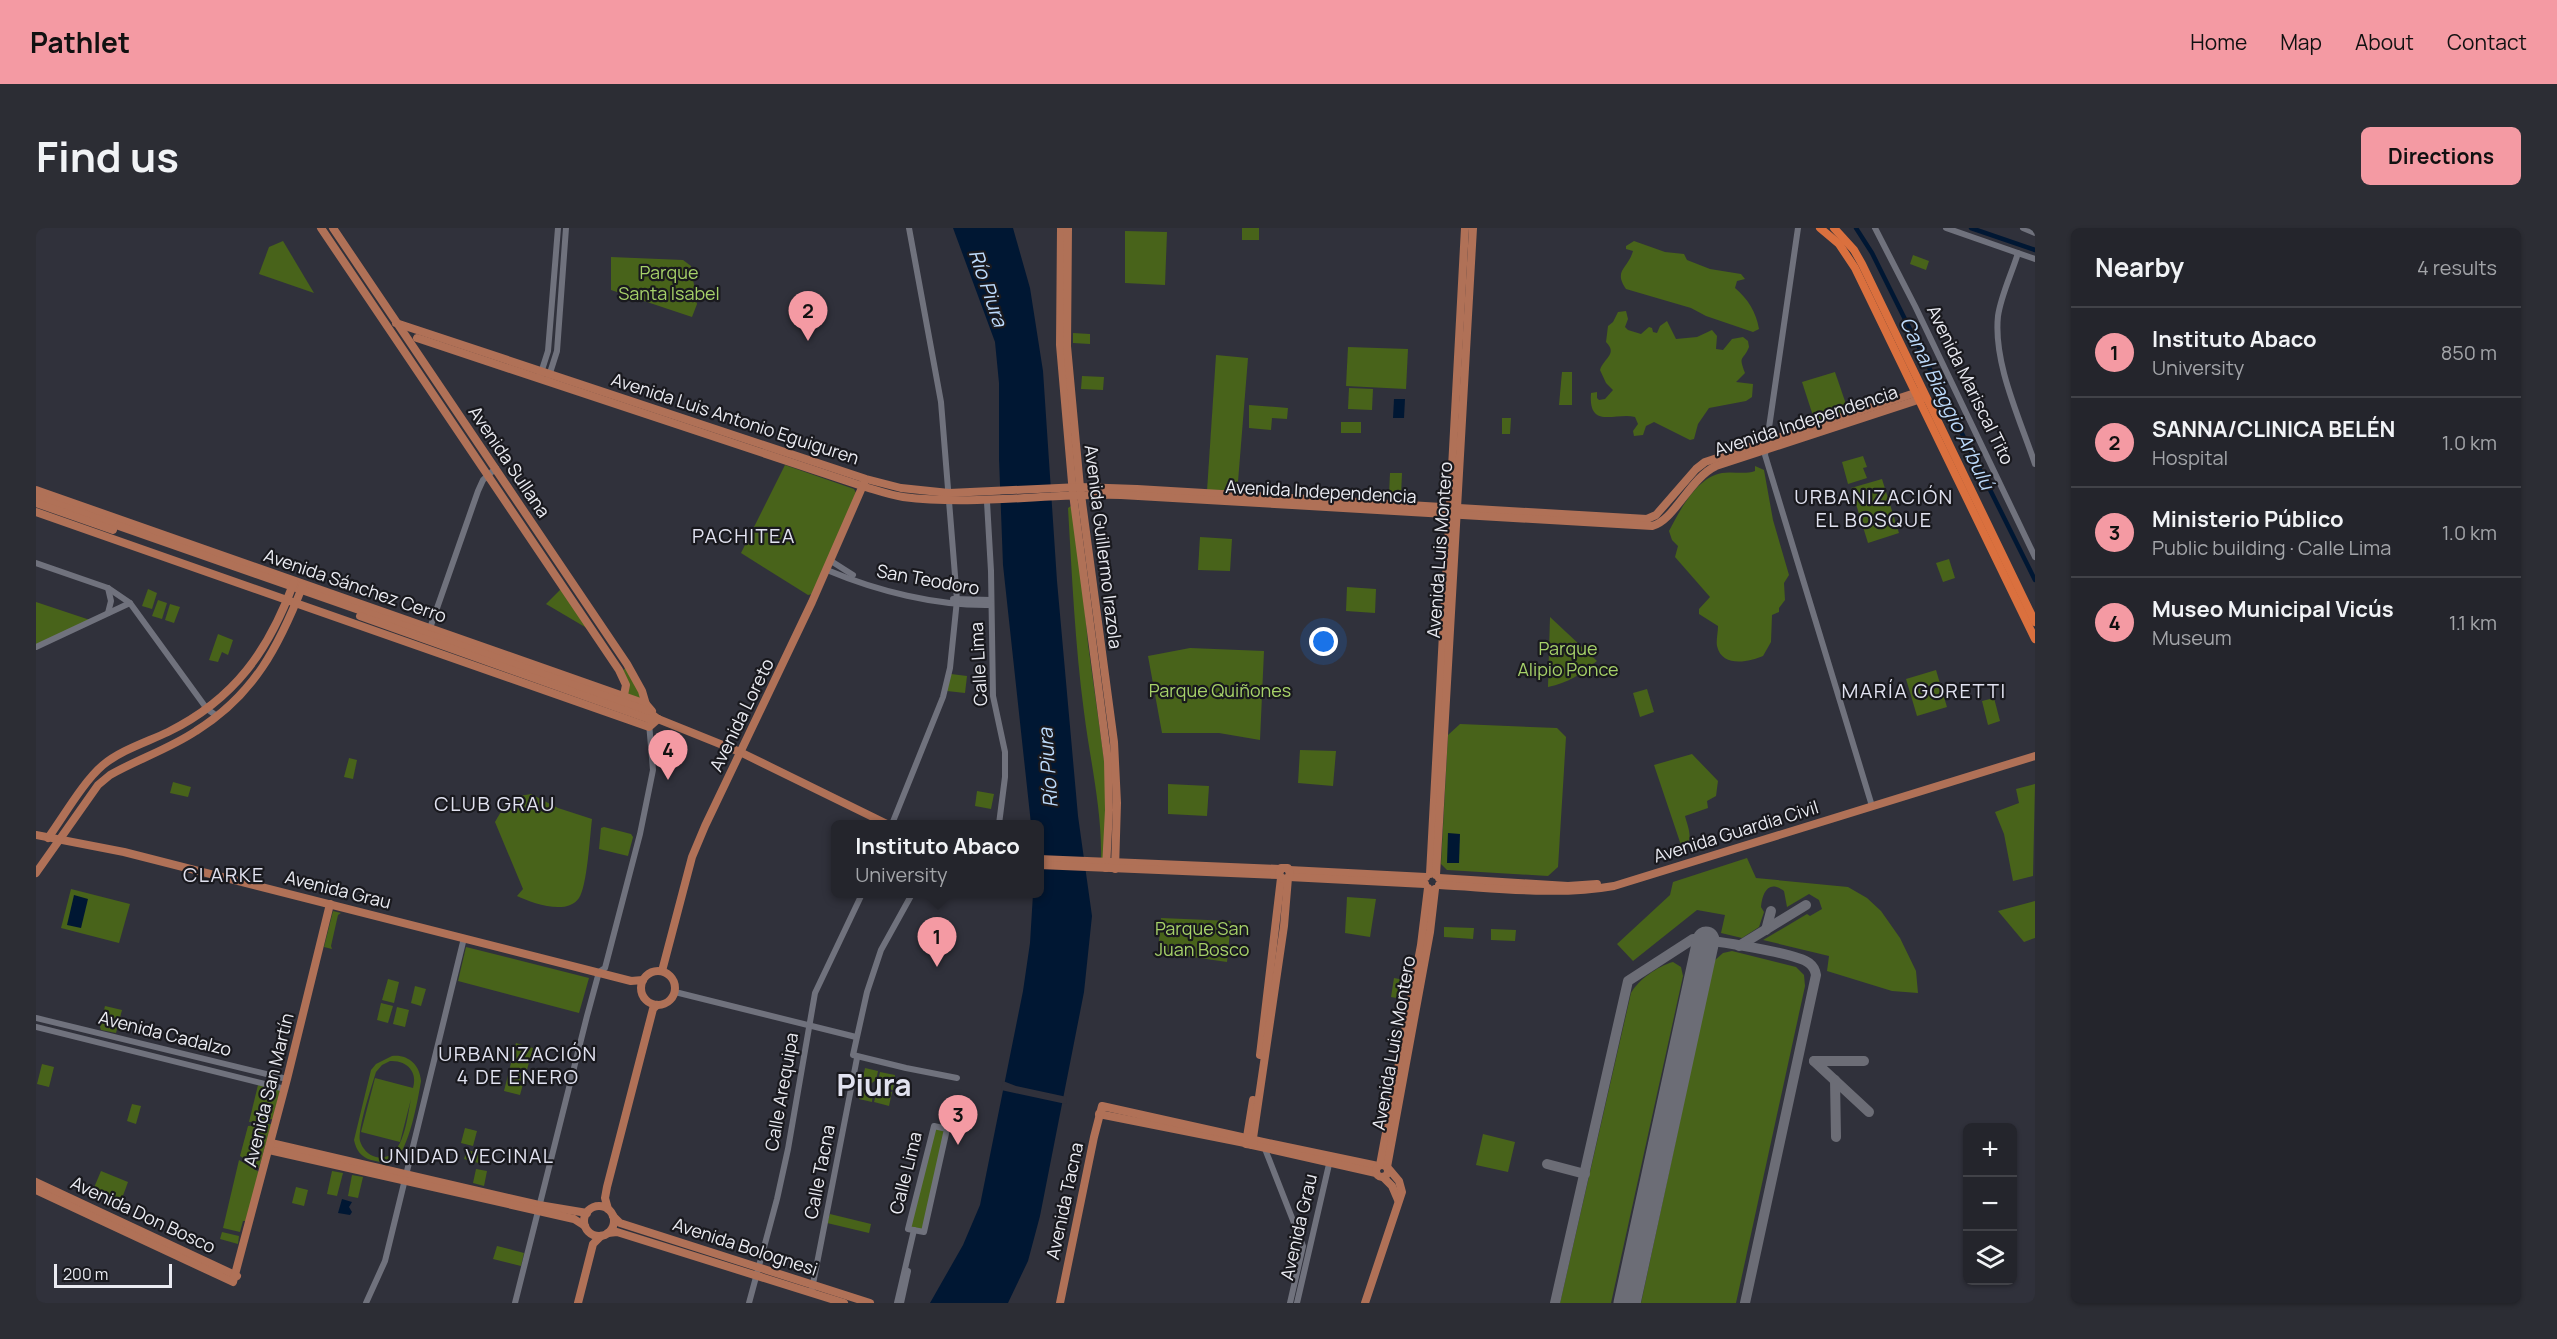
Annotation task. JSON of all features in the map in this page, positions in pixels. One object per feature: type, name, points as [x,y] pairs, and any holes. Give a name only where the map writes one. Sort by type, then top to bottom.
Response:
[{"type":"highway","points":[[1820,228],[1839,244],[1851,259]]},
{"type":"highway","points":[[1834,228],[1922,395],[2035,622]]},
{"type":"highway","points":[[1922,395],[2035,639]]},
{"type":"main road","name":"Avenida Sullana","points":[[321,228],[619,670],[626,685],[622,702]]},
{"type":"main road","name":"Avenida Sullana","points":[[333,228],[627,664],[648,715]]},
{"type":"main road","name":"Avenida Guillermo Irazola","points":[[1061,228],[1060,345],[1076,491],[1114,742],[1116,774],[1112,842],[1107,865]]},
{"type":"main road","name":"Avenida Guillermo Irazola","points":[[1068,228],[1067,346],[1072,445]]},
{"type":"main road","name":"Avenida Luis Montero","points":[[1453,511],[1465,228]]},
{"type":"main road","name":"Avenida Luis Montero","points":[[1382,1170],[1432,881],[1453,511],[1473,228]]},
{"type":"main road","points":[[331,243],[340,238]]},
{"type":"main road","name":"Avenida Luis Antonio Eguiguren","points":[[396,323],[546,372],[900,496],[991,497],[1076,491]]},
{"type":"main road","name":"Avenida Luis Antonio Eguiguren","points":[[417,338],[542,381],[864,482]]},
{"type":"main road","name":"Avenida Independencia","points":[[1076,491],[1453,511],[1642,527],[1655,526],[1665,519],[1707,470],[1766,445],[1922,395]]},
{"type":"main road","name":"Avenida Loreto","points":[[662,971],[692,856],[827,570],[864,482]]},
{"type":"main road","name":"Avenida Sánchez Cerro","points":[[36,490],[129,523],[292,592]]},
{"type":"main road","name":"Avenida Sánchez Cerro","points":[[36,497],[141,534],[292,592]]},
{"type":"main road","name":"Avenida Sánchez Cerro","points":[[36,503],[648,715],[740,752],[877,820]]},
{"type":"main road","name":"Avenida Sánchez Cerro","points":[[36,512],[292,592],[429,631]]},
{"type":"main road","points":[[129,523],[141,534]]},
{"type":"main road","points":[[48,838],[102,766],[116,756],[168,732],[207,709],[228,693],[252,665],[292,592],[303,584]]},
{"type":"main road","name":"Avenida Sánchez Cerro","points":[[292,592],[303,584],[537,669],[622,702],[658,719]]},
{"type":"main road","points":[[36,873],[98,785],[110,775],[197,731],[249,687],[282,634],[292,592]]},
{"type":"main road","name":"Avenida Sánchez Cerro","points":[[329,603],[622,702],[648,715]]},
{"type":"main road","name":"Avenida Guardia Civil","points":[[1871,804],[2035,752]]},
{"type":"main road","name":"Avenida Guardia Civil","points":[[1107,865],[1318,874],[1586,891],[1614,886],[1769,835],[2035,756]]},
{"type":"main road","name":"Avenida Grau","points":[[36,835],[58,840],[67,839],[124,852],[642,983]]},
{"type":"main road","points":[[1044,859],[1107,865]]},
{"type":"main road","points":[[1044,865],[1107,865]]},
{"type":"main road","points":[[1249,1140],[1284,874]]},
{"type":"main road","name":"Avenida San Martín","points":[[235,1279],[285,1089],[330,904]]},
{"type":"main road","points":[[654,971],[662,971],[675,982],[675,992],[666,1004],[653,1006],[642,995],[642,983],[654,971]]},
{"type":"main road","points":[[538,1208],[587,1212],[605,1198],[653,1006]]},
{"type":"main road","name":"Avenida Tacna","points":[[1060,1303],[1101,1110],[1249,1140]]},
{"type":"main road","points":[[1249,1140],[1265,1149],[1382,1170],[1401,1187],[1398,1205],[1383,1244],[1378,1250],[1362,1303]]},
{"type":"main road","points":[[1249,1140],[1330,1160]]},
{"type":"main road","points":[[270,1146],[538,1208],[574,1219],[587,1229],[605,1234]]},
{"type":"main road","name":"Avenida Don Bosco","points":[[36,1182],[235,1279]]},
{"type":"main road","name":"Avenida Don Bosco","points":[[36,1190],[235,1279]]},
{"type":"main road","points":[[578,1303],[593,1244],[613,1225],[605,1198]]},
{"type":"main road","points":[[597,1206],[610,1212]]},
{"type":"main road","points":[[587,1212],[587,1229],[593,1244]]},
{"type":"main road","name":"Avenida Bolognesi","points":[[610,1212],[620,1223],[812,1288],[870,1303]]},
{"type":"main road","name":"Avenida Bolognesi","points":[[605,1234],[617,1232],[759,1271]]},
{"type":"main road","name":"Avenida Bolognesi","points":[[812,1288],[844,1303]]},
{"type":"street","points":[[546,372],[558,228]]},
{"type":"street","points":[[542,381],[556,351],[566,228]]},
{"type":"street","points":[[894,820],[943,697],[950,668],[957,602],[941,402],[909,228]]},
{"type":"street","points":[[1798,228],[1766,445],[1871,804]]},
{"type":"street","name":"Avenida Mariscal Tito","points":[[1875,228],[1915,306],[2035,557]]},
{"type":"street","points":[[1946,228],[2035,259]]},
{"type":"street","points":[[2023,228],[2035,233]]},
{"type":"street","points":[[2018,253],[2000,308],[1998,338],[2008,386],[2035,464]]},
{"type":"street","points":[[429,631],[478,491],[489,474],[496,468]]},
{"type":"street","name":"Calle Lima","points":[[991,497],[993,696],[1005,752],[1005,777],[1000,820]]},
{"type":"street","name":"San Teodoro","points":[[831,561],[848,573],[875,584],[957,602]]},
{"type":"street","points":[[36,563],[108,588],[130,603],[207,709],[217,716]]},
{"type":"street","name":"San Teodoro","points":[[827,570],[873,587],[957,602],[991,603]]},
{"type":"street","points":[[108,588],[111,601],[108,613]]},
{"type":"street","points":[[36,647],[130,603]]},
{"type":"street","points":[[515,1303],[599,972],[605,968],[640,834],[653,770],[648,715]]},
{"type":"street","name":"Calle Arequipa","points":[[749,1303],[759,1271],[790,1139],[815,993],[860,898]]},
{"type":"street","name":"Calle Tacna","points":[[812,1288],[855,1056],[856,1037],[881,950],[910,898]]},
{"type":"street","points":[[366,1303],[385,1262],[464,938]]},
{"type":"street","points":[[675,992],[856,1037]]},
{"type":"street","name":"Avenida Cadalzo","points":[[36,1018],[287,1079]]},
{"type":"street","name":"Avenida Cadalzo","points":[[36,1027],[285,1089]]},
{"type":"street","points":[[855,1056],[957,1078]]},
{"type":"street","name":"Calle Lima","points":[[934,1126],[948,1129],[916,1230],[934,1126]]},
{"type":"street","name":"Avenida Grau","points":[[1265,1149],[1303,1246],[1290,1303]]},
{"type":"street","name":"Avenida Grau","points":[[1297,1303],[1330,1160]]},
{"type":"street","points":[[897,1303],[916,1230]]},
{"type":"street","points":[[901,1303],[916,1230]]},
{"type":"green space","points":[[1242,228],[1259,228],[1259,240],[1242,240]]},
{"type":"green space","points":[[1125,231],[1167,232],[1165,285],[1125,283]]},
{"type":"green space","points":[[283,241],[314,293],[259,274],[269,247]]},
{"type":"green space","points":[[1634,241],[1665,252],[1684,254],[1687,260],[1710,269],[1741,274],[1745,279],[1737,281],[1735,288],[1751,306],[1759,329],[1753,332],[1706,316],[1691,308],[1626,289],[1622,283],[1621,273],[1633,251],[1626,249],[1626,246]]},
{"type":"green space","points":[[1913,255],[1929,261],[1926,270],[1910,264]]},
{"type":"green space","name":"Parque Santa Isabel","points":[[611,257],[683,260],[691,266],[697,304],[692,317],[611,290]]},
{"type":"green space","points":[[1626,311],[1628,319],[1625,327],[1641,334],[1649,327],[1657,333],[1660,326],[1667,321],[1676,339],[1697,337],[1712,330],[1717,336],[1716,349],[1723,350],[1732,339],[1743,337],[1748,341],[1749,347],[1742,358],[1745,373],[1736,382],[1753,384],[1752,397],[1746,401],[1709,408],[1698,424],[1694,439],[1690,440],[1654,422],[1646,426],[1643,435],[1634,436],[1633,431],[1638,424],[1635,417],[1599,416],[1594,412],[1591,404],[1591,393],[1597,392],[1599,400],[1605,399],[1613,390],[1606,383],[1600,370],[1611,350],[1606,342],[1608,326],[1618,312]]},
{"type":"green space","points":[[1073,333],[1090,334],[1090,344],[1073,343]]},
{"type":"green space","points":[[1348,347],[1408,349],[1406,389],[1346,386]]},
{"type":"green space","points":[[1216,355],[1248,358],[1237,494],[1207,491]]},
{"type":"green space","points":[[1562,372],[1572,372],[1572,405],[1559,405]]},
{"type":"green space","points":[[1835,372],[1848,410],[1815,422],[1802,382]]},
{"type":"green space","points":[[1082,376],[1104,377],[1103,390],[1081,389]]},
{"type":"green space","points":[[1349,388],[1373,389],[1372,410],[1348,409]]},
{"type":"green space","points":[[1249,405],[1288,408],[1287,419],[1272,418],[1271,430],[1249,428]]},
{"type":"green space","points":[[1502,418],[1511,418],[1510,434],[1502,434]]},
{"type":"green space","points":[[1341,422],[1361,422],[1361,433],[1341,433]]},
{"type":"green space","points":[[1863,456],[1867,467],[1863,468],[1867,478],[1848,484],[1842,462]]},
{"type":"green space","points":[[785,465],[854,489],[856,493],[813,594],[808,595],[741,553]]},
{"type":"green space","points":[[1755,466],[1764,470],[1773,520],[1789,575],[1784,583],[1785,600],[1779,612],[1772,615],[1771,642],[1763,656],[1737,662],[1724,658],[1720,653],[1717,646],[1718,626],[1699,614],[1699,609],[1710,597],[1675,557],[1678,546],[1672,540],[1669,531],[1690,496],[1705,481],[1722,473],[1755,471]]},
{"type":"green space","points":[[1390,473],[1402,473],[1401,496],[1389,495]]},
{"type":"green space","points":[[1882,479],[1899,533],[1868,543],[1851,488]]},
{"type":"green space","points":[[1071,506],[1080,559],[1088,644],[1105,767],[1107,800],[1104,858],[1101,858],[1098,803],[1078,661],[1068,508]]},
{"type":"green space","points":[[1200,537],[1232,539],[1230,571],[1198,570]]},
{"type":"green space","points":[[1949,559],[1955,578],[1943,582],[1936,563]]},
{"type":"green space","points":[[563,587],[601,642],[585,627],[546,604]]},
{"type":"green space","points":[[1347,587],[1376,589],[1375,613],[1346,611]]},
{"type":"green space","points":[[148,589],[157,593],[152,609],[142,606]]},
{"type":"green space","points":[[158,600],[167,603],[162,619],[152,616]]},
{"type":"green space","points":[[36,602],[93,621],[36,647]]},
{"type":"green space","points":[[170,604],[180,607],[174,623],[165,620]]},
{"type":"green space","name":"Parque Alipio Ponce","points":[[1550,617],[1597,661],[1574,677],[1548,687]]},
{"type":"green space","points":[[218,634],[233,640],[228,655],[222,652],[218,662],[209,660]]},
{"type":"green space","name":"Parque Quiñones","points":[[1190,648],[1264,651],[1260,740],[1219,733],[1162,733],[1148,656]]},
{"type":"green space","points":[[627,667],[643,701],[628,695],[622,671]]},
{"type":"green space","points":[[1936,670],[1947,707],[1917,716],[1906,679]]},
{"type":"green space","points":[[951,674],[967,676],[965,693],[947,691]]},
{"type":"green space","points":[[1647,689],[1654,712],[1640,717],[1633,693]]},
{"type":"green space","points":[[1994,698],[2000,721],[1988,725],[1982,701]]},
{"type":"green space","points":[[1460,724],[1557,728],[1566,737],[1558,867],[1548,876],[1447,870],[1441,864],[1448,735]]},
{"type":"green space","points":[[1300,750],[1336,751],[1333,786],[1298,783]]},
{"type":"green space","points":[[1692,754],[1718,781],[1716,796],[1707,801],[1708,808],[1685,816],[1689,838],[1682,848],[1654,765]]},
{"type":"green space","points":[[349,758],[357,760],[353,779],[344,777]]},
{"type":"green space","points":[[173,782],[191,787],[188,797],[170,793]]},
{"type":"green space","points":[[1168,784],[1209,786],[1207,816],[1168,814]]},
{"type":"green space","points":[[2035,784],[2033,876],[2013,881],[2004,834],[1995,812],[2019,803],[2016,789]]},
{"type":"green space","points":[[977,791],[994,794],[991,809],[975,806]]},
{"type":"green space","name":"CLUB GRAU","points":[[531,794],[558,808],[592,819],[582,892],[574,903],[566,906],[549,906],[517,896],[523,889],[495,822],[509,802]]},
{"type":"green space","points":[[601,828],[631,834],[633,837],[628,856],[599,849]]},
{"type":"green space","points":[[1747,858],[1756,878],[1848,887],[1867,898],[1881,911],[1900,938],[1916,971],[1918,993],[1892,991],[1827,971],[1829,956],[1763,940],[1807,914],[1810,916],[1822,909],[1819,900],[1809,894],[1787,907],[1784,891],[1774,887],[1770,887],[1764,893],[1761,907],[1764,912],[1759,927],[1742,938],[1721,933],[1725,915],[1697,910],[1633,961],[1617,944],[1670,895],[1673,882]]},
{"type":"green space","points":[[71,889],[130,904],[119,943],[61,928]]},
{"type":"green space","points":[[1347,897],[1376,899],[1370,937],[1345,933]]},
{"type":"green space","points":[[2035,901],[2035,938],[2024,942],[1998,911]]},
{"type":"green space","points":[[333,911],[341,913],[338,915],[332,949],[324,947]]},
{"type":"green space","name":"Parque San Juan Bosco","points":[[1161,918],[1231,921],[1227,962],[1158,952]]},
{"type":"green space","points":[[1444,927],[1474,928],[1473,939],[1444,937]]},
{"type":"green space","points":[[1491,929],[1516,930],[1515,941],[1491,940]]},
{"type":"green space","points":[[466,947],[589,978],[579,1013],[458,981]]},
{"type":"green space","points":[[1732,951],[1796,967],[1804,975],[1805,986],[1736,1303],[1641,1303],[1714,961],[1723,953]]},
{"type":"green space","points":[[1673,962],[1681,967],[1683,976],[1611,1303],[1560,1303],[1631,993],[1649,974]]},
{"type":"green space","points":[[1394,978],[1404,980],[1402,999],[1391,997]]},
{"type":"green space","points":[[388,979],[399,982],[394,1003],[382,1000]]},
{"type":"green space","points":[[415,986],[426,989],[421,1006],[411,1003]]},
{"type":"green space","points":[[381,1003],[393,1006],[388,1023],[377,1020]]},
{"type":"green space","points":[[105,1006],[122,1010],[116,1033],[101,1030]]},
{"type":"green space","points":[[397,1007],[409,1010],[405,1027],[393,1024]]},
{"type":"green space","points":[[516,1043],[533,1048],[520,1095],[504,1091]]},
{"type":"green space","points":[[392,1056],[403,1057],[416,1066],[421,1081],[412,1124],[404,1146],[394,1160],[385,1162],[364,1157],[354,1140],[371,1070],[376,1064]],"holes":[[[390,1061],[410,1068],[412,1072],[413,1088],[375,1078],[361,1132],[400,1142],[393,1153],[385,1157],[376,1157],[370,1155],[360,1141],[360,1135],[363,1118],[376,1072]],[[411,1099],[408,1116],[400,1141]]]},
{"type":"green space","points":[[42,1064],[54,1067],[49,1087],[37,1084]]},
{"type":"green space","points":[[865,1068],[878,1071],[876,1080],[869,1085],[862,1083]]},
{"type":"green space","points":[[880,1072],[895,1075],[893,1090],[883,1088],[878,1081]]},
{"type":"green space","points":[[258,1085],[280,1090],[273,1119],[249,1122]]},
{"type":"green space","points":[[862,1087],[869,1088],[873,1094],[872,1102],[859,1099]]},
{"type":"green space","points":[[883,1091],[892,1092],[889,1106],[874,1102],[876,1095]]},
{"type":"green space","points":[[132,1104],[141,1106],[136,1124],[127,1121]]},
{"type":"green space","points":[[271,1124],[259,1168],[240,1156],[248,1126]]},
{"type":"green space","points":[[934,1126],[947,1129],[924,1232],[908,1229]]},
{"type":"green space","points":[[465,1128],[477,1131],[473,1146],[461,1143]]},
{"type":"green space","points":[[1483,1134],[1515,1142],[1508,1172],[1476,1165]]},
{"type":"green space","points":[[467,1150],[484,1154],[482,1164],[464,1159]]},
{"type":"green space","points":[[239,1160],[259,1172],[248,1221],[243,1221],[240,1232],[223,1228]]},
{"type":"green space","points":[[476,1169],[487,1171],[484,1186],[473,1183]]},
{"type":"green space","points":[[101,1171],[128,1182],[121,1201],[93,1190]]},
{"type":"green space","points":[[332,1171],[343,1173],[337,1196],[327,1194]]},
{"type":"green space","points":[[352,1175],[363,1177],[358,1198],[348,1196]]},
{"type":"green space","points":[[296,1187],[308,1190],[304,1206],[292,1203]]},
{"type":"green space","points":[[830,1214],[871,1224],[869,1233],[827,1223]]},
{"type":"green space","points":[[222,1232],[239,1236],[238,1244],[220,1239]]},
{"type":"green space","points":[[497,1246],[524,1253],[521,1266],[493,1259]]},
{"type":"water","name":"Río Piura","points":[[953,228],[1013,228],[1030,288],[1043,371],[1057,581],[1078,816],[1092,916],[1084,992],[1040,1216],[1028,1261],[1008,1303],[930,1303],[963,1245],[980,1205],[1023,991],[1030,943],[1033,898],[1044,898],[1044,820],[1031,820],[1003,565],[999,383],[995,342]]},
{"type":"water","points":[[1394,399],[1405,399],[1404,418],[1393,418]]},
{"type":"water","points":[[1448,833],[1460,834],[1459,863],[1447,863]]},
{"type":"water","points":[[74,895],[88,899],[81,928],[67,925]]},
{"type":"water","points":[[342,1199],[352,1202],[349,1207],[352,1212],[350,1215],[338,1213]]},
{"type":"pier","points":[[1003,1081],[1067,1097],[1066,1104],[1001,1090]]},
{"type":"waterway","name":"Canal Biaggio Arbulú","points":[[1856,228],[1872,253],[2035,580]]},
{"type":"waterway","points":[[1971,228],[2035,250]]},
{"type":"taxiway","points":[[1739,946],[1806,905]]},
{"type":"taxiway","points":[[1766,930],[1771,911]]},
{"type":"taxiway","points":[[1555,1303],[1628,981],[1693,939],[1735,944],[1788,955],[1809,963],[1816,975],[1745,1303]]},
{"type":"taxiway","points":[[1814,1061],[1869,1112]]},
{"type":"taxiway","points":[[1814,1061],[1864,1061]]},
{"type":"taxiway","points":[[1835,1080],[1836,1137]]},
{"type":"taxiway","points":[[1547,1164],[1585,1174]]},
{"type":"runway","points":[[1627,1303],[1706,940]]},
{"type":"place","name":"SANNA/CLINICA BELÉN","points":[[808,341]]},
{"type":"place","name":"Museo Municipal Vicús","points":[[668,780]]},
{"type":"place","name":"Instituto Abaco","points":[[937,967]]},
{"type":"place","name":"Ministerio Público","points":[[958,1145]]},
{"type":"district","name":"URBANIZACIÓN EL BOSQUE","points":[[1874,508]]},
{"type":"district","name":"PACHITEA","points":[[744,536]]},
{"type":"district","name":"MARÍA GORETTI","points":[[1924,691]]},
{"type":"district","name":"CLUB GRAU","points":[[495,804]]},
{"type":"district","name":"CLARKE","points":[[224,875]]},
{"type":"district","name":"URBANIZACIÓN 4 DE ENERO","points":[[518,1066]]},
{"type":"district","name":"Piura","points":[[874,1086]]},
{"type":"district","name":"UNIDAD VECINAL","points":[[467,1156]]}]
